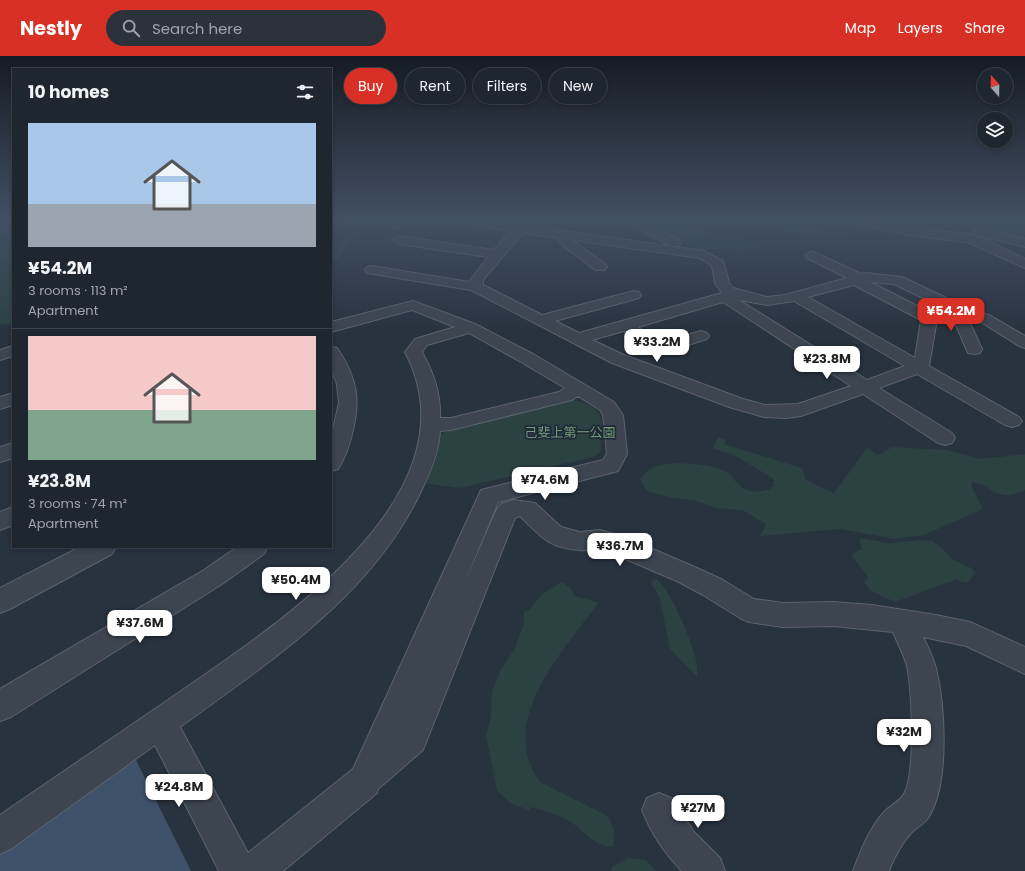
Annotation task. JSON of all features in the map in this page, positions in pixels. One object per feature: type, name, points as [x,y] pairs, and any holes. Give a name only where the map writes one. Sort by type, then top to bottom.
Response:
[{"type":"street","points":[[475,285],[477,279],[497,256]]},
{"type":"street","points":[[585,256],[600,267]]},
{"type":"street","points":[[707,256],[716,262],[723,286],[730,295],[865,387],[944,438]]},
{"type":"street","points":[[475,285],[477,288],[618,359],[736,403],[764,411],[786,412],[801,410],[865,387],[922,364],[929,319],[928,317],[816,256]]},
{"type":"street","points":[[1009,256],[1025,264]]},
{"type":"street","points":[[372,270],[467,286],[475,285]]},
{"type":"street","points":[[577,339],[730,295],[767,301],[797,297],[858,279],[873,277],[898,280],[958,309],[986,319],[1025,343]]},
{"type":"street","points":[[541,320],[634,295]]},
{"type":"street","points":[[797,297],[1012,421]]},
{"type":"street","points":[[332,327],[413,305],[469,327],[527,358],[607,406],[613,415],[617,454],[611,466],[489,496],[365,781]]},
{"type":"street","points":[[958,309],[957,313],[974,349]]},
{"type":"street","points":[[649,318],[681,342]]},
{"type":"street","points":[[625,324],[656,349],[701,336]]},
{"type":"street","points":[[0,836],[279,639],[309,615],[360,564],[384,534],[412,487],[424,459],[430,425],[431,403],[428,386],[423,371],[413,352],[421,342],[458,332],[469,327]]},
{"type":"street","points":[[0,355],[12,351]]},
{"type":"street","points":[[332,354],[344,373],[349,403],[346,421],[332,461]]},
{"type":"street","points":[[430,425],[459,422],[566,396],[578,389]]},
{"type":"street","points":[[0,403],[12,399]]},
{"type":"street","points":[[0,455],[12,450]]},
{"type":"street","points":[[255,871],[365,781],[412,739],[505,515],[511,509],[527,509],[553,534],[565,539],[580,541],[600,539],[625,548],[712,587],[749,610],[783,616],[833,614],[872,617],[970,634],[1025,661]]},
{"type":"street","points":[[0,521],[12,516]]},
{"type":"street","points":[[0,601],[100,548]]},
{"type":"street","points":[[0,706],[213,577],[254,548]]},
{"type":"street","points":[[871,871],[877,853],[892,829],[907,813],[916,807],[922,796],[925,782],[928,733],[924,679],[914,648],[908,638],[903,622]]},
{"type":"street","points":[[160,724],[238,871]]},
{"type":"street","points":[[658,810],[680,845],[707,871]]},
{"type":"green space","points":[[0,256],[12,256],[12,325],[0,324]]},
{"type":"green space","points":[[332,256],[341,256],[340,258],[332,263]]},
{"type":"green space","name":"己斐上第一公園","points":[[574,400],[593,408],[598,412],[601,418],[601,451],[594,457],[459,488],[424,483],[437,439],[445,432]]},
{"type":"green space","points":[[718,437],[726,440],[724,444],[802,468],[806,480],[834,493],[867,448],[878,455],[892,447],[947,450],[981,459],[1025,454],[1025,490],[1016,494],[1002,495],[973,482],[971,485],[982,507],[981,510],[924,535],[894,539],[841,529],[760,536],[766,524],[742,510],[716,508],[694,500],[674,498],[650,492],[646,490],[640,479],[652,468],[678,463],[699,464],[727,472],[738,484],[749,491],[762,491],[770,489],[772,486],[775,487],[773,484],[774,479],[732,454],[713,449]]},
{"type":"green space","points":[[859,538],[889,543],[921,540],[932,541],[943,549],[952,559],[971,568],[976,573],[971,577],[969,582],[963,582],[957,579],[895,602],[871,591],[864,582],[868,577],[853,557],[853,553],[862,549]]},
{"type":"green space","points":[[656,579],[662,584],[668,593],[687,632],[697,664],[697,677],[670,649],[660,599],[651,582]]},
{"type":"green space","points":[[562,582],[571,589],[575,596],[597,602],[597,605],[567,644],[539,689],[529,712],[525,736],[528,759],[540,782],[608,816],[614,830],[613,846],[600,844],[574,824],[560,816],[531,807],[529,810],[512,804],[497,791],[486,735],[491,717],[492,691],[500,671],[514,650],[524,624],[524,612],[529,610],[542,594]]},
{"type":"green space","points":[[628,858],[645,860],[657,871],[611,871],[613,866]]},
{"type":"water","points":[[135,758],[191,871],[0,871],[0,854]]}]
